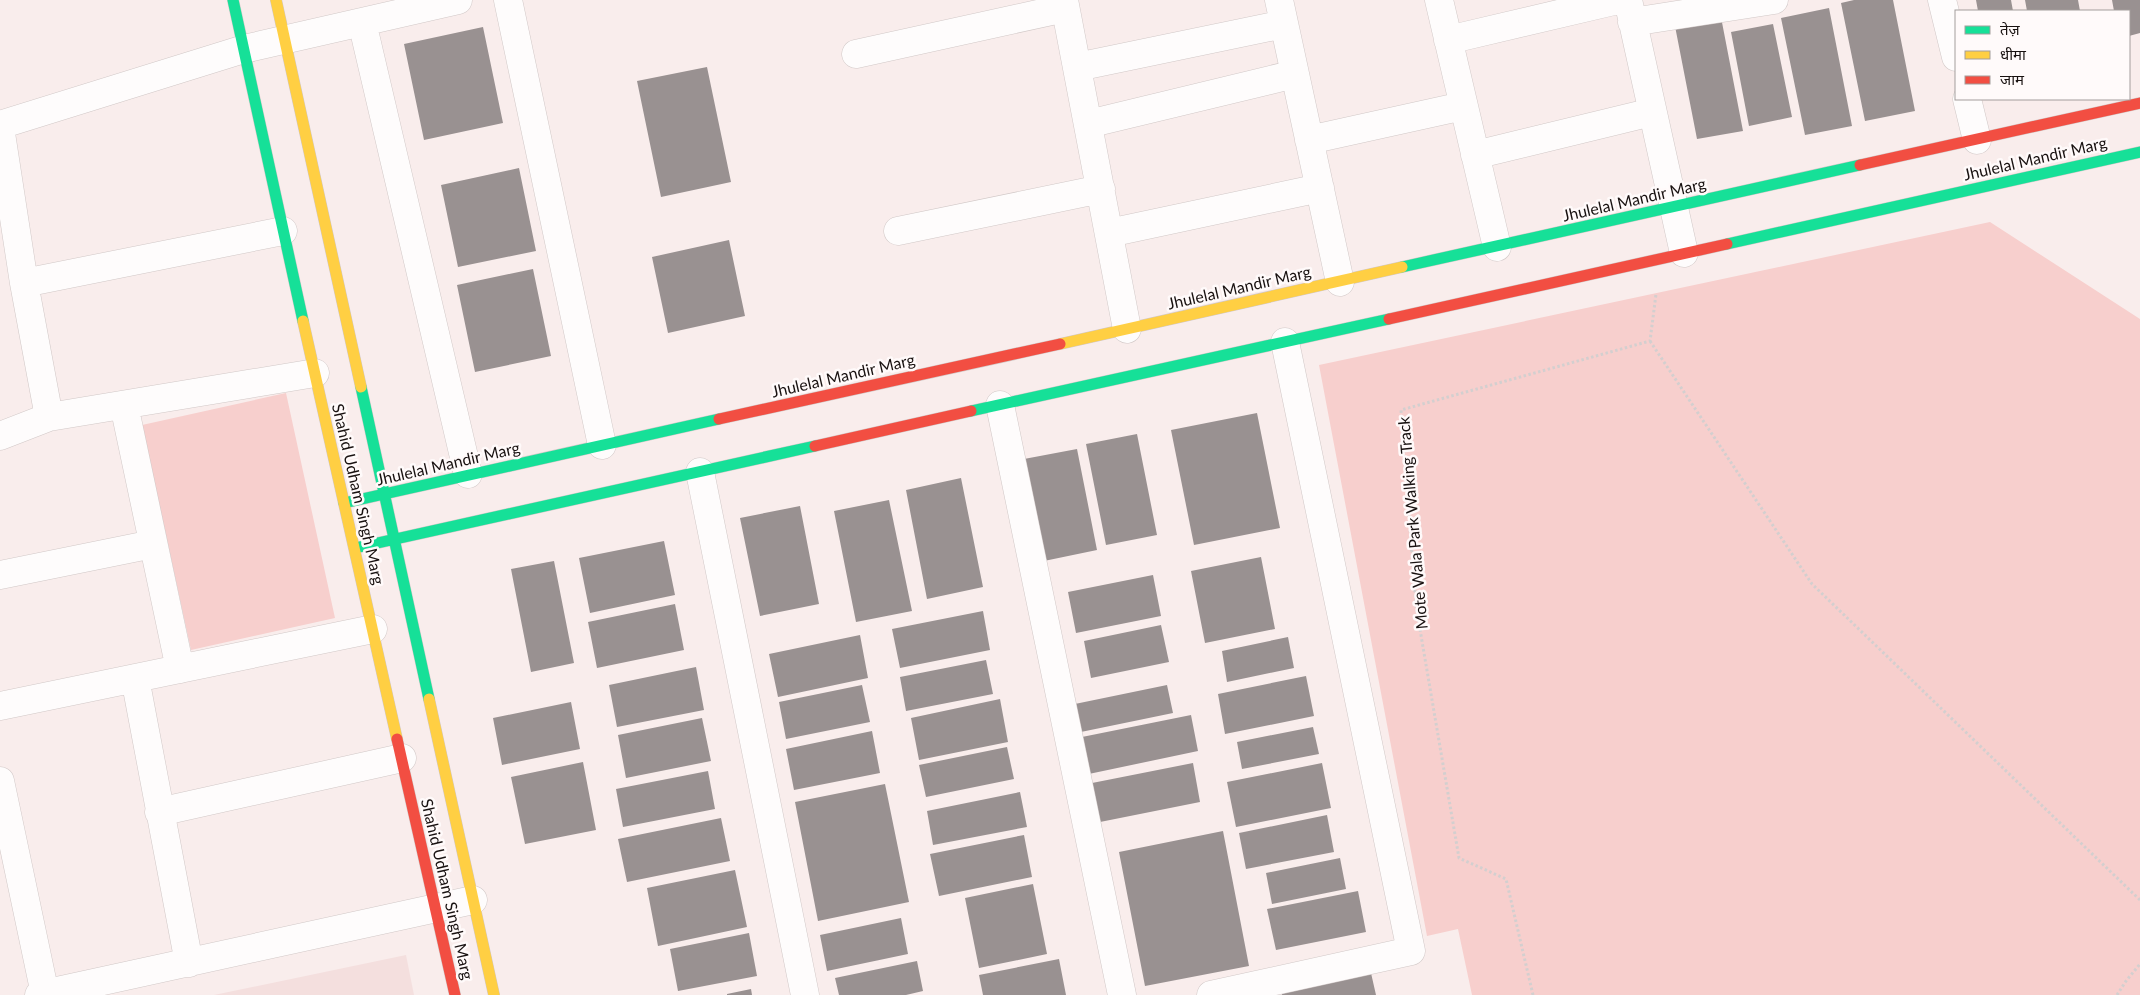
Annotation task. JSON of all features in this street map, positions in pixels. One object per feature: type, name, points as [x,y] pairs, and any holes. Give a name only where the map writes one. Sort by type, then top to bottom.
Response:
[{"type":"street","name":"Shahid Udham Singh Marg","points":[[233,0],[455,995]]},
{"type":"street","name":"Shahid Udham Singh Marg","points":[[276,0],[494,995]]},
{"type":"street","points":[[49,417],[24,283],[0,126],[244,50],[458,0]]},
{"type":"street","points":[[508,0],[602,445]]},
{"type":"street","points":[[1439,0],[1497,247]]},
{"type":"street","points":[[1448,40],[1618,0]]},
{"type":"street","points":[[1684,253],[1630,11],[1774,0]]},
{"type":"street","points":[[1942,0],[1955,53]]},
{"type":"street","points":[[856,54],[1065,4],[1127,329]]},
{"type":"street","points":[[1077,67],[1282,12],[1340,282]]},
{"type":"street","points":[[362,22],[468,474]]},
{"type":"street","points":[[1088,124],[1295,74]]},
{"type":"street","points":[[1967,100],[1977,140]]},
{"type":"street","name":"Jhulelal Mandir Marg","points":[[344,503],[2140,103]]},
{"type":"street","points":[[1309,140],[1463,106]]},
{"type":"street","points":[[1475,155],[1652,112]]},
{"type":"street","name":"Jhulelal Mandir Marg","points":[[355,548],[2140,152]]},
{"type":"street","points":[[1109,233],[1320,188]]},
{"type":"street","points":[[898,231],[1101,189]]},
{"type":"street","points":[[24,283],[283,230]]},
{"type":"street","points":[[1210,995],[1411,951],[1285,342]]},
{"type":"street","points":[[0,436],[49,417],[315,373]]},
{"type":"street","points":[[124,405],[180,669]]},
{"type":"street","points":[[1000,405],[1122,995]]},
{"type":"street","points":[[700,472],[805,995]]},
{"type":"street","points":[[0,575],[153,544]]},
{"type":"street","points":[[0,706],[373,629]]},
{"type":"street","points":[[135,678],[189,963]]},
{"type":"street","points":[[159,812],[402,758]]},
{"type":"street","points":[[0,781],[9,864],[42,994],[473,900]]},
{"type":"path","points":[[1656,294],[1650,341],[1812,584],[2140,900]]},
{"type":"path","name":"Mote Wala Park Walking Track","points":[[1533,995],[1506,879],[1459,858],[1416,606],[1401,410],[1650,341]]},
{"type":"path","points":[[2117,995],[2126,980],[2140,964]]},
{"type":"shaded area","points":[[1990,222],[2140,319],[2140,995],[1472,995],[1458,929],[1427,936],[1319,365]]},
{"type":"shaded area","points":[[286,393],[335,618],[191,650],[142,425]]},
{"type":"shaded area","points":[[406,955],[414,995],[214,995]]},
{"type":"building","points":[[1854,0],[1893,0],[1915,111],[1865,121],[1841,3]]},
{"type":"building","points":[[1976,0],[2011,0],[2013,10],[1978,10]]},
{"type":"building","points":[[2025,0],[2078,0],[2080,10],[2027,10]]},
{"type":"building","points":[[2112,0],[2140,0],[2140,33],[2130,36],[2130,10],[2114,10]]},
{"type":"building","points":[[1829,8],[1852,126],[1805,135],[1781,18]]},
{"type":"building","points":[[1720,12],[1743,131],[1697,139],[1674,21]]},
{"type":"building","points":[[1773,24],[1792,117],[1749,126],[1731,32]]},
{"type":"building","points":[[483,27],[503,123],[424,140],[404,44]]},
{"type":"building","points":[[707,67],[731,182],[661,197],[637,81]]},
{"type":"building","points":[[519,168],[536,251],[458,267],[441,185]]},
{"type":"building","points":[[729,240],[745,316],[668,333],[652,257]]},
{"type":"building","points":[[533,269],[551,356],[475,372],[457,285]]},
{"type":"building","points":[[1257,413],[1280,528],[1194,545],[1171,430]]},
{"type":"building","points":[[1137,434],[1157,535],[1106,545],[1086,444]]},
{"type":"building","points":[[1077,449],[1097,550],[1044,561],[1024,459]]},
{"type":"building","points":[[961,478],[983,587],[927,599],[906,490]]},
{"type":"building","points":[[889,500],[912,611],[856,622],[834,511]]},
{"type":"building","points":[[800,506],[819,604],[760,616],[740,518]]},
{"type":"building","points":[[664,541],[675,595],[590,613],[579,558]]},
{"type":"building","points":[[1261,557],[1275,629],[1205,643],[1191,571]]},
{"type":"building","points":[[554,561],[574,663],[531,672],[511,569]]},
{"type":"building","points":[[1153,575],[1161,616],[1076,633],[1068,592]]},
{"type":"building","points":[[675,604],[684,650],[597,668],[588,622]]},
{"type":"building","points":[[983,611],[990,650],[900,668],[892,629]]},
{"type":"building","points":[[1161,625],[1169,662],[1091,678],[1084,641]]},
{"type":"building","points":[[860,635],[868,678],[778,697],[769,654]]},
{"type":"building","points":[[1288,637],[1294,668],[1227,682],[1222,651]]},
{"type":"building","points":[[986,660],[993,694],[906,711],[900,677]]},
{"type":"building","points":[[696,667],[704,710],[617,727],[609,685]]},
{"type":"building","points":[[1306,676],[1314,716],[1225,734],[1218,694]]},
{"type":"building","points":[[862,685],[870,722],[786,739],[779,702]]},
{"type":"building","points":[[1167,685],[1173,713],[1076,733],[1070,705]]},
{"type":"building","points":[[1000,699],[1008,742],[919,760],[911,718]]},
{"type":"building","points":[[571,702],[580,749],[502,765],[493,718]]},
{"type":"building","points":[[1191,715],[1198,751],[1084,775],[1077,738]]},
{"type":"building","points":[[702,718],[711,761],[626,778],[618,735]]},
{"type":"building","points":[[1313,727],[1319,754],[1242,769],[1237,742]]},
{"type":"building","points":[[872,731],[880,773],[794,790],[786,749]]},
{"type":"building","points":[[1007,747],[1014,779],[926,797],[919,765]]},
{"type":"building","points":[[583,762],[596,830],[525,844],[511,777]]},
{"type":"building","points":[[1193,763],[1200,802],[1095,823],[1087,784]]},
{"type":"building","points":[[1322,763],[1331,808],[1236,827],[1227,782]]},
{"type":"building","points":[[708,771],[715,809],[623,827],[616,789]]},
{"type":"building","points":[[885,784],[909,902],[818,921],[795,802]]},
{"type":"building","points":[[1020,792],[1027,827],[933,845],[927,811]]},
{"type":"building","points":[[1327,815],[1334,852],[1246,869],[1239,833]]},
{"type":"building","points":[[721,818],[730,861],[627,882],[618,839]]},
{"type":"building","points":[[1223,831],[1249,966],[1145,986],[1119,852]]},
{"type":"building","points":[[1024,835],[1032,877],[939,896],[930,854]]},
{"type":"building","points":[[1340,858],[1346,889],[1272,904],[1266,873]]},
{"type":"building","points":[[735,870],[747,927],[658,946],[647,888]]},
{"type":"building","points":[[1033,884],[1047,954],[979,968],[965,898]]},
{"type":"building","points":[[1358,891],[1366,932],[1276,950],[1267,909]]},
{"type":"building","points":[[901,918],[908,954],[827,971],[820,935]]},
{"type":"building","points":[[749,933],[757,976],[678,991],[670,949]]},
{"type":"building","points":[[1059,959],[1066,995],[983,995],[979,975]]},
{"type":"building","points":[[917,961],[923,991],[906,995],[839,995],[835,978]]},
{"type":"building","points":[[1371,973],[1376,995],[1282,995],[1281,992]]},
{"type":"building","points":[[751,989],[752,995],[727,995],[727,994]]},
{"type":"traffic: fast","points":[[233,0],[303,321]]},
{"type":"traffic: fast","points":[[1727,244],[2140,152]]},
{"type":"traffic: fast","points":[[1402,267],[1860,165]]},
{"type":"traffic: fast","points":[[971,411],[1389,319]]},
{"type":"traffic: fast","points":[[361,387],[429,699]]},
{"type":"traffic: fast","points":[[344,503],[719,419]]},
{"type":"traffic: fast","points":[[355,548],[815,446]]},
{"type":"traffic: slow","points":[[276,0],[361,387]]},
{"type":"traffic: slow","points":[[1060,344],[1402,267]]},
{"type":"traffic: slow","points":[[303,321],[397,739]]},
{"type":"traffic: slow","points":[[429,699],[494,995]]},
{"type":"traffic: jam","points":[[1860,165],[2140,103]]},
{"type":"traffic: jam","points":[[1389,319],[1727,244]]},
{"type":"traffic: jam","points":[[719,419],[1060,344]]},
{"type":"traffic: jam","points":[[815,446],[971,411]]},
{"type":"traffic: jam","points":[[397,739],[455,995]]}]
